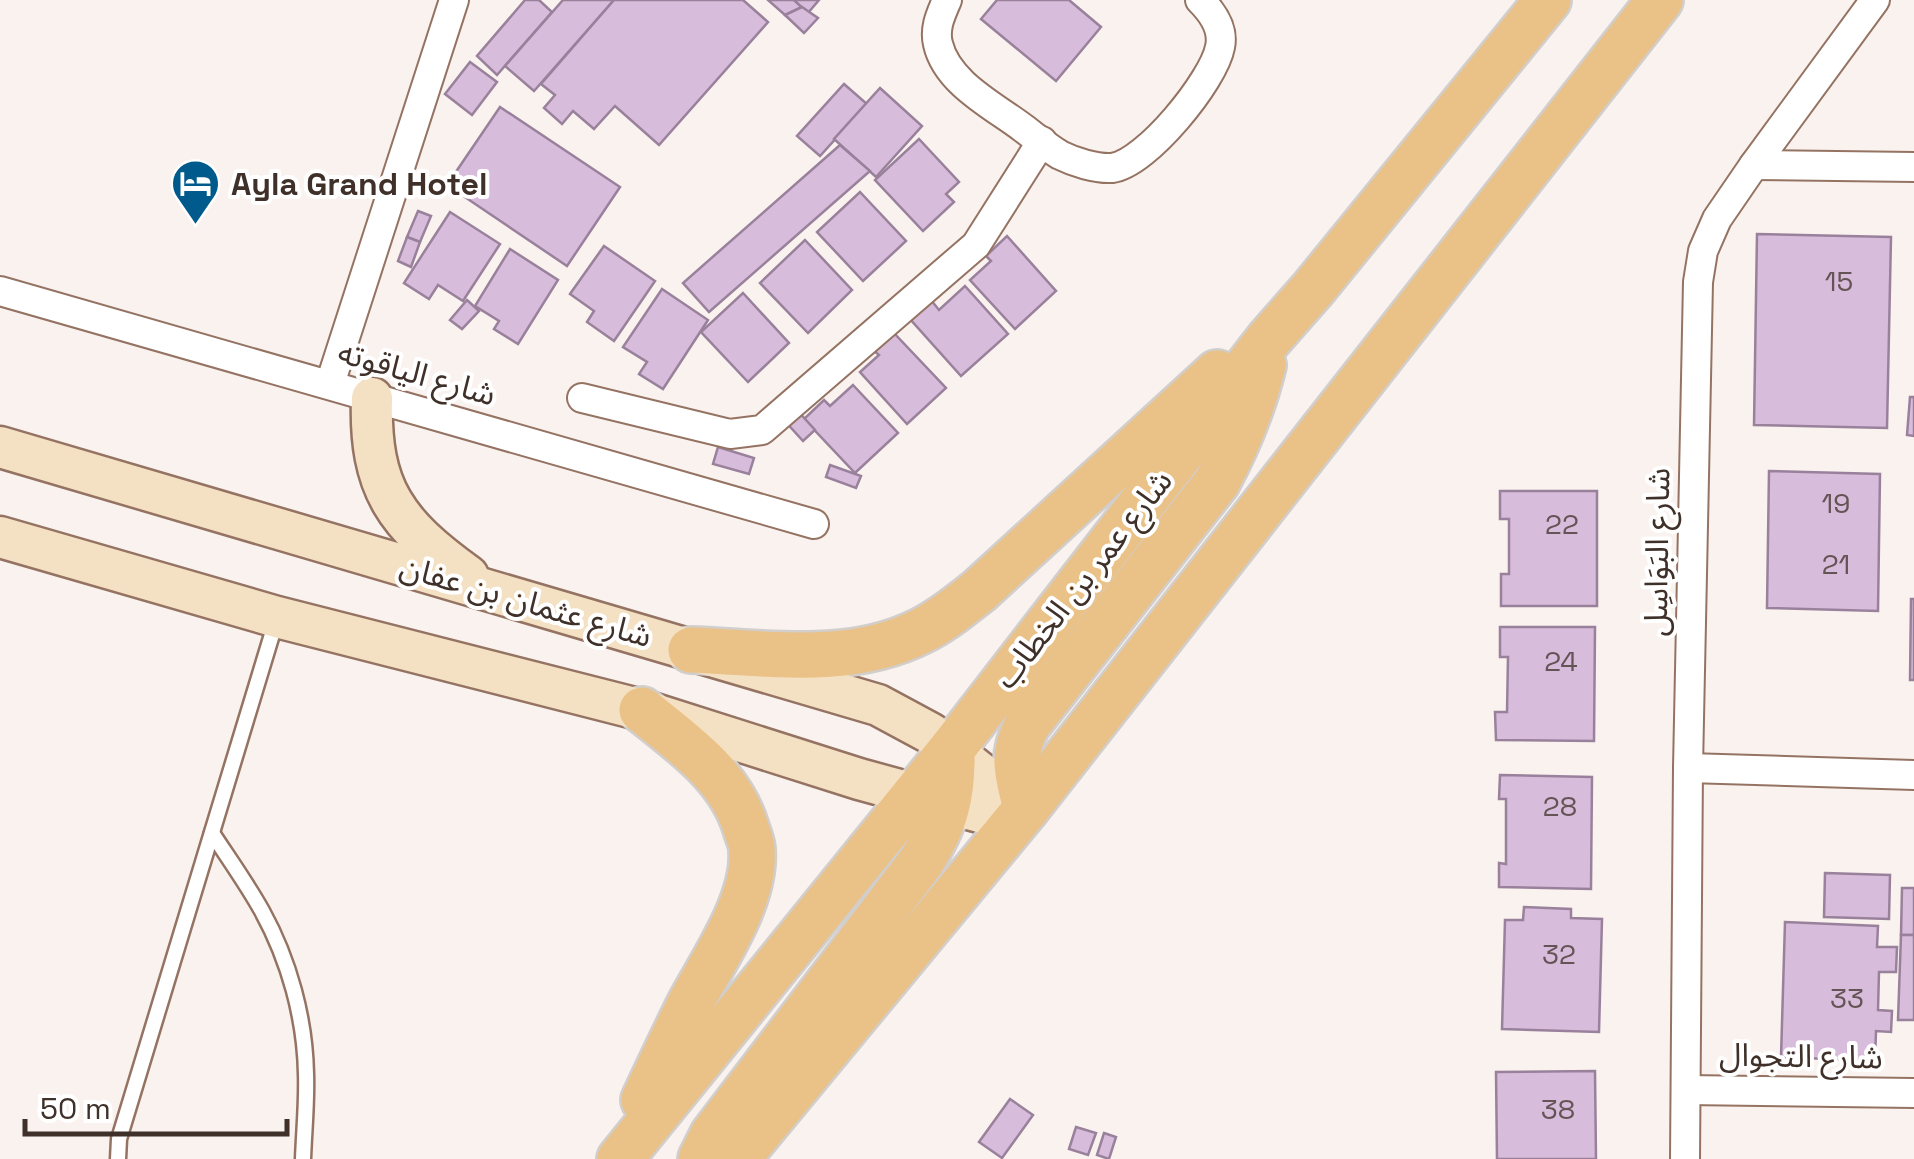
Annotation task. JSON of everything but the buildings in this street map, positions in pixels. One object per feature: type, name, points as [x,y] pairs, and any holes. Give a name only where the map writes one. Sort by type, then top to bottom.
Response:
[{"type":"main road","name":"شارع عمر بن الخطاب","points":[[952,748],[1269,339],[1548,0]]},
{"type":"main road","points":[[737,1159],[1021,815],[1660,0]]},
{"type":"main road","points":[[690,650],[836,656],[921,632],[979,591],[1214,375],[1269,339]]},
{"type":"main road","points":[[1021,815],[1015,760],[1019,741],[1217,482],[1254,396],[1269,339]]},
{"type":"main road","points":[[372,398],[371,432],[376,464],[388,496],[412,531],[487,590]]},
{"type":"main road","name":"شارع عثمان بن عفان","points":[[0,446],[878,706],[952,748],[1021,815]]},
{"type":"main road","points":[[0,536],[277,617],[642,710],[859,779],[930,798],[1021,815]]},
{"type":"main road","points":[[618,1159],[690,1005],[731,930],[748,888],[752,850],[743,819],[722,782],[695,753],[642,710]]},
{"type":"main road","points":[[618,1159],[930,798],[952,781],[952,748]]},
{"type":"main road","points":[[701,1159],[714,1135],[921,862],[939,833],[930,798]]},
{"type":"street","points":[[330,384],[454,0]]},
{"type":"street","points":[[947,0],[937,23],[938,44],[950,69],[968,88],[1061,155],[1109,168],[1129,164],[1145,152],[1165,133],[1210,73],[1221,35],[1200,0]]},
{"type":"street","name":"شارع البَوَاسِل","points":[[1685,1159],[1688,768],[1698,282],[1703,251],[1718,219],[1754,165],[1875,0]]},
{"type":"street","points":[[582,398],[730,434],[762,430],[976,245],[1042,141]]},
{"type":"street","points":[[1754,165],[1914,166]]},
{"type":"street","name":"شارع الياقوته","points":[[0,291],[814,524]]},
{"type":"street","points":[[1688,768],[1914,775]]},
{"type":"street","name":"شارع التجوال","points":[[1686,1090],[1914,1093]]},
{"type":"lane","points":[[118,1159],[119,1140],[277,617]]},
{"type":"lane","points":[[212,833],[262,911],[294,990],[306,1074],[303,1159]]},
{"type":"place","name":"Ayla Grand Hotel","points":[[196,226]]}]
